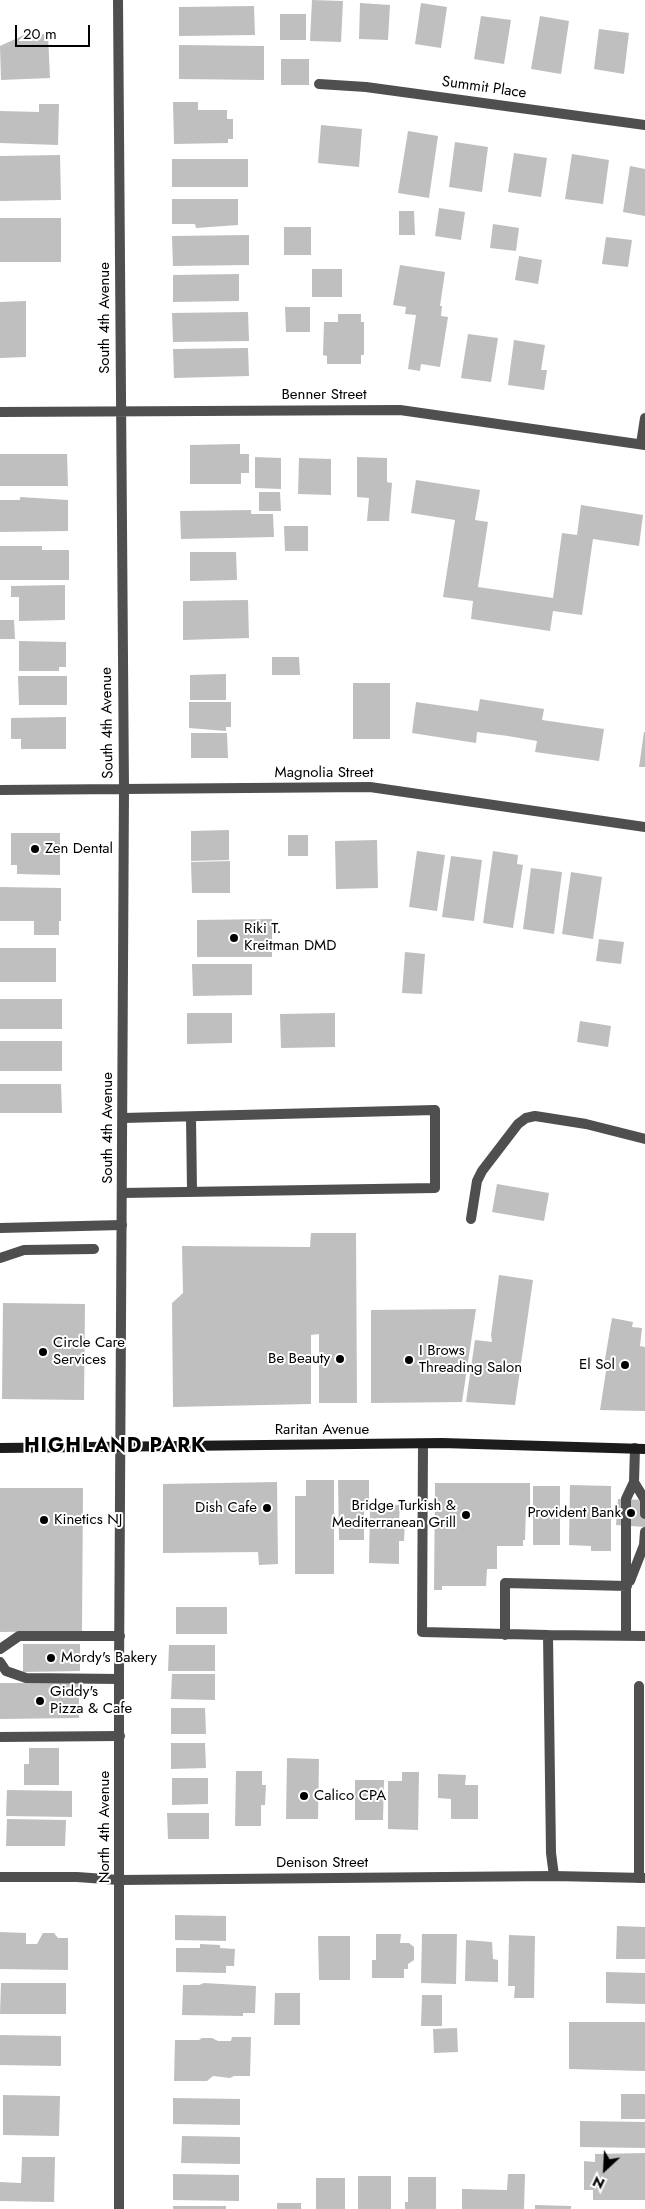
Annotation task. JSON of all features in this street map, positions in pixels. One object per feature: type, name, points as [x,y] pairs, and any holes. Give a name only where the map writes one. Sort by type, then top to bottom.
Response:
[{"type":"main road","name":"Raritan Avenue","points":[[0,1448],[423,1444],[640,1448]]},
{"type":"street","name":"South 4th Avenue","points":[[118,0],[124,789],[121,1446]]},
{"type":"street","name":"Summit Place","points":[[319,84],[366,87],[645,126]]},
{"type":"street","name":"Benner Street","points":[[0,412],[400,410],[643,445]]},
{"type":"street","points":[[643,445],[645,418]]},
{"type":"street","name":"Magnolia Street","points":[[0,790],[370,787],[645,827]]},
{"type":"street","points":[[122,1192],[435,1188],[435,1110],[123,1118]]},
{"type":"street","points":[[471,1219],[477,1181],[482,1171],[518,1124],[526,1118],[535,1116],[586,1124],[645,1139]]},
{"type":"street","points":[[191,1117],[192,1192]]},
{"type":"street","points":[[0,1228],[122,1225]]},
{"type":"street","points":[[0,1258],[24,1250],[94,1249]]},
{"type":"street","points":[[423,1444],[422,1632],[645,1636]]},
{"type":"street","name":"North 4th Avenue","points":[[119,2209],[121,1446]]},
{"type":"street","points":[[626,1635],[628,1586],[626,1499],[634,1482],[640,1448]]},
{"type":"street","points":[[634,1482],[645,1500],[645,1514]]},
{"type":"street","points":[[628,1586],[644,1545],[645,1532]]},
{"type":"street","points":[[505,1634],[505,1583],[628,1586]]},
{"type":"street","points":[[548,1635],[550,1853],[554,1876]]},
{"type":"street","points":[[0,1649],[19,1636],[120,1636]]},
{"type":"street","points":[[0,1662],[6,1671],[26,1678],[119,1679]]},
{"type":"street","points":[[639,1686],[642,1878]]},
{"type":"street","points":[[0,1737],[120,1736]]},
{"type":"street","name":"Denison Street","points":[[0,1877],[77,1877],[119,1880],[554,1876],[642,1878]]},
{"type":"building","points":[[312,0],[343,1],[341,42],[310,41]]},
{"type":"building","points":[[360,3],[390,5],[388,40],[359,39]]},
{"type":"building","points":[[421,3],[447,7],[441,48],[415,44]]},
{"type":"building","points":[[254,6],[255,35],[179,36],[179,7]]},
{"type":"building","points":[[280,14],[306,14],[306,40],[280,40]]},
{"type":"building","points":[[481,16],[511,20],[504,64],[474,59]]},
{"type":"building","points":[[540,16],[569,21],[561,74],[531,69]]},
{"type":"building","points":[[599,29],[629,33],[624,74],[594,69]]},
{"type":"building","points":[[48,34],[50,78],[1,80],[0,46],[24,35]]},
{"type":"building","points":[[179,45],[264,46],[264,80],[179,79]]},
{"type":"building","points":[[281,59],[309,59],[309,85],[281,85]]},
{"type":"building","points":[[173,102],[198,102],[198,110],[227,110],[227,119],[233,119],[233,139],[228,139],[228,143],[174,144]]},
{"type":"building","points":[[39,104],[59,104],[58,145],[0,143],[0,111],[39,112]]},
{"type":"building","points":[[321,125],[362,129],[359,167],[318,163]]},
{"type":"building","points":[[408,131],[438,136],[429,198],[398,193]]},
{"type":"building","points":[[455,142],[488,147],[482,192],[449,187]]},
{"type":"building","points":[[514,153],[547,158],[541,197],[508,192]]},
{"type":"building","points":[[572,154],[609,160],[603,204],[565,199]]},
{"type":"building","points":[[60,155],[61,200],[0,201],[0,156]]},
{"type":"building","points":[[172,159],[248,159],[248,187],[172,187]]},
{"type":"building","points":[[630,166],[645,169],[645,216],[623,212]]},
{"type":"building","points":[[172,199],[238,199],[238,225],[196,228],[195,224],[172,224]]},
{"type":"building","points":[[439,208],[465,212],[461,240],[435,236]]},
{"type":"building","points":[[399,211],[414,211],[415,235],[399,235]]},
{"type":"building","points":[[0,218],[61,218],[61,262],[0,262]]},
{"type":"building","points":[[493,224],[519,228],[516,251],[490,248]]},
{"type":"building","points":[[284,227],[311,227],[311,255],[284,255]]},
{"type":"building","points":[[249,235],[249,265],[173,266],[172,236]]},
{"type":"building","points":[[606,237],[632,240],[628,267],[602,264]]},
{"type":"building","points":[[519,256],[542,260],[538,284],[515,280]]},
{"type":"building","points":[[400,265],[445,272],[440,306],[442,306],[441,316],[448,317],[440,367],[421,364],[420,371],[408,369],[416,315],[405,314],[406,307],[393,305]]},
{"type":"building","points":[[312,269],[342,269],[342,297],[312,297]]},
{"type":"building","points":[[239,274],[239,301],[173,302],[173,275]]},
{"type":"building","points":[[26,301],[26,357],[0,358],[0,302]]},
{"type":"building","points":[[285,307],[310,307],[310,332],[286,332]]},
{"type":"building","points":[[248,312],[249,341],[173,342],[172,313]]},
{"type":"building","points":[[338,314],[361,314],[361,322],[364,322],[364,355],[361,355],[361,364],[327,364],[327,356],[323,355],[324,322],[338,322]]},
{"type":"building","points":[[468,334],[498,338],[491,382],[461,378]]},
{"type":"building","points":[[514,340],[545,345],[541,370],[547,370],[544,390],[508,385]]},
{"type":"building","points":[[248,348],[249,376],[174,378],[173,349]]},
{"type":"building","points":[[240,444],[240,454],[249,454],[249,473],[241,473],[241,484],[190,484],[190,445]]},
{"type":"building","points":[[0,454],[67,454],[68,486],[0,486]]},
{"type":"building","points":[[255,457],[281,458],[281,489],[255,488]]},
{"type":"building","points":[[357,457],[387,458],[387,482],[392,483],[389,521],[367,521],[369,498],[357,497]]},
{"type":"building","points":[[299,458],[331,459],[331,495],[298,494]]},
{"type":"building","points":[[416,480],[480,490],[475,520],[488,522],[478,587],[553,598],[562,533],[577,535],[581,505],[643,515],[639,546],[593,539],[582,615],[553,611],[550,631],[471,619],[473,601],[443,597],[455,520],[411,513]]},
{"type":"building","points":[[259,492],[280,492],[281,511],[259,511]]},
{"type":"building","points":[[20,497],[68,500],[68,531],[0,532],[0,500],[20,500]]},
{"type":"building","points":[[251,510],[251,514],[273,514],[274,537],[181,539],[180,511]]},
{"type":"building","points":[[284,526],[308,526],[308,551],[285,551]]},
{"type":"building","points":[[0,546],[42,546],[42,550],[69,550],[69,580],[0,580]]},
{"type":"building","points":[[190,552],[236,552],[237,580],[190,581]]},
{"type":"building","points":[[65,585],[65,620],[19,621],[19,597],[11,597],[11,586]]},
{"type":"building","points":[[248,600],[249,638],[183,640],[183,601]]},
{"type":"building","points":[[0,620],[14,620],[15,639],[0,639]]},
{"type":"building","points":[[19,641],[66,642],[66,667],[59,667],[59,671],[19,671]]},
{"type":"building","points":[[272,657],[299,657],[300,675],[272,675]]},
{"type":"building","points":[[226,674],[226,700],[190,700],[190,675]]},
{"type":"building","points":[[18,676],[67,676],[67,705],[19,705]]},
{"type":"building","points":[[353,683],[390,683],[390,739],[353,739]]},
{"type":"building","points":[[480,699],[544,709],[542,720],[604,729],[599,761],[535,752],[537,741],[508,736],[477,732],[476,743],[412,733],[416,702],[478,711]]},
{"type":"building","points":[[189,702],[231,702],[231,727],[226,727],[226,731],[189,728]]},
{"type":"building","points":[[66,717],[66,749],[21,749],[21,739],[11,739],[11,718]]},
{"type":"building","points":[[644,732],[645,767],[639,767]]},
{"type":"building","points":[[191,733],[227,733],[228,758],[191,758]]},
{"type":"building","points":[[229,830],[229,860],[191,861],[191,831]]},
{"type":"building","name":"Zen Dental","points":[[11,833],[60,833],[60,875],[17,874],[17,865],[11,865]]},
{"type":"building","points":[[288,835],[308,835],[308,856],[288,856]]},
{"type":"building","points":[[377,840],[378,888],[336,889],[335,841]]},
{"type":"building","points":[[417,851],[445,855],[437,911],[409,907]]},
{"type":"building","points":[[493,851],[518,855],[517,864],[523,865],[513,928],[483,923]]},
{"type":"building","points":[[451,856],[482,860],[474,921],[442,917]]},
{"type":"building","points":[[230,861],[230,893],[192,893],[191,862]]},
{"type":"building","points":[[531,868],[562,872],[554,934],[523,929]]},
{"type":"building","points":[[571,872],[602,877],[593,939],[562,934]]},
{"type":"building","points":[[0,887],[61,888],[59,935],[34,935],[34,921],[0,921]]},
{"type":"building","name":"Riki T. Kreitman DMD","points":[[272,919],[272,957],[197,957],[197,920]]},
{"type":"building","points":[[599,939],[624,942],[621,964],[596,961]]},
{"type":"building","points":[[0,948],[56,948],[56,982],[0,982]]},
{"type":"building","points":[[405,952],[425,954],[422,994],[402,993]]},
{"type":"building","points":[[192,964],[252,964],[252,995],[193,996]]},
{"type":"building","points":[[0,999],[62,999],[62,1029],[0,1029]]},
{"type":"building","points":[[187,1013],[232,1013],[232,1043],[187,1044]]},
{"type":"building","points":[[335,1013],[335,1047],[281,1048],[280,1014]]},
{"type":"building","points":[[580,1021],[611,1026],[608,1047],[577,1042]]},
{"type":"building","points":[[0,1041],[62,1041],[62,1071],[0,1071]]},
{"type":"building","points":[[0,1084],[61,1084],[62,1113],[0,1113]]},
{"type":"building","points":[[497,1184],[549,1193],[544,1221],[492,1212]]},
{"type":"building","points":[[311,1233],[356,1233],[357,1403],[319,1403],[319,1334],[311,1335],[311,1404],[173,1407],[172,1303],[183,1293],[182,1246],[310,1247]]},
{"type":"building","points":[[499,1275],[533,1280],[515,1405],[466,1402],[475,1340],[492,1342],[491,1335]]},
{"type":"building","name":"Circle Care Services","points":[[3,1303],[85,1304],[84,1400],[2,1399]]},
{"type":"building","points":[[476,1309],[462,1402],[371,1403],[371,1310]]},
{"type":"building","name":"El Sol","points":[[612,1318],[633,1322],[632,1327],[642,1328],[640,1346],[645,1347],[645,1411],[600,1410],[607,1365],[604,1365]]},
{"type":"building","points":[[306,1480],[334,1480],[334,1574],[295,1574],[295,1496],[306,1496]]},
{"type":"building","points":[[338,1480],[369,1480],[369,1504],[400,1505],[399,1521],[405,1521],[404,1541],[399,1541],[399,1564],[369,1563],[370,1509],[364,1509],[364,1540],[339,1540]]},
{"type":"building","points":[[277,1482],[278,1564],[259,1565],[258,1552],[163,1553],[163,1484]]},
{"type":"building","name":"Bridge Turkish & Mediterranean Grill","points":[[435,1483],[530,1483],[530,1507],[526,1507],[525,1540],[523,1540],[523,1546],[497,1546],[497,1569],[487,1569],[486,1586],[442,1586],[442,1590],[434,1590]]},
{"type":"building","points":[[570,1485],[611,1486],[611,1551],[591,1551],[591,1546],[569,1545]]},
{"type":"building","points":[[533,1486],[560,1486],[560,1545],[533,1545]]},
{"type":"building","points":[[0,1488],[83,1488],[82,1631],[0,1632]]},
{"type":"building","name":"Provident Bank","points":[[618,1499],[645,1500],[645,1527],[616,1525]]},
{"type":"building","points":[[176,1607],[227,1607],[227,1634],[176,1634]]},
{"type":"building","name":"Mordy's Bakery","points":[[23,1644],[80,1644],[80,1671],[23,1672]]},
{"type":"building","points":[[169,1645],[215,1645],[215,1671],[168,1671]]},
{"type":"building","points":[[172,1674],[215,1674],[215,1700],[171,1699]]},
{"type":"building","name":"Giddy's Pizza & Cafe","points":[[0,1683],[79,1683],[79,1718],[0,1719]]},
{"type":"building","points":[[171,1708],[205,1708],[206,1734],[171,1734]]},
{"type":"building","points":[[171,1743],[205,1743],[206,1768],[171,1769]]},
{"type":"building","points":[[29,1748],[59,1748],[59,1785],[24,1785],[24,1764],[29,1764]]},
{"type":"building","points":[[287,1758],[319,1759],[318,1819],[286,1819]]},
{"type":"building","points":[[236,1771],[262,1771],[262,1785],[266,1785],[265,1805],[261,1805],[261,1826],[235,1826]]},
{"type":"building","points":[[402,1772],[419,1772],[418,1830],[388,1829],[388,1781],[402,1781]]},
{"type":"building","points":[[438,1774],[466,1775],[465,1785],[478,1785],[478,1819],[451,1819],[451,1799],[438,1798]]},
{"type":"building","points":[[172,1778],[208,1778],[208,1804],[172,1805]]},
{"type":"building","points":[[355,1780],[384,1780],[383,1820],[355,1820]]},
{"type":"building","points":[[7,1790],[72,1791],[72,1817],[6,1816]]},
{"type":"building","points":[[167,1813],[209,1813],[209,1839],[168,1839]]},
{"type":"building","points":[[7,1819],[66,1820],[65,1846],[6,1846]]},
{"type":"building","points":[[175,1915],[226,1916],[226,1941],[175,1940]]},
{"type":"building","points":[[617,1926],[645,1927],[645,1959],[616,1959]]},
{"type":"building","points":[[0,1932],[26,1933],[26,1944],[37,1944],[43,1933],[54,1933],[58,1938],[68,1938],[68,1970],[0,1969]]},
{"type":"building","points":[[376,1934],[401,1934],[400,1943],[409,1943],[414,1947],[414,1960],[408,1964],[408,1969],[404,1969],[404,1978],[372,1978],[372,1960],[376,1960]]},
{"type":"building","points":[[422,1934],[457,1934],[456,1984],[421,1983]]},
{"type":"building","points":[[509,1935],[535,1936],[534,1998],[514,1998],[515,1986],[508,1986]]},
{"type":"building","points":[[318,1936],[350,1936],[350,1980],[319,1980]]},
{"type":"building","points":[[466,1940],[492,1942],[493,1959],[498,1960],[498,1982],[465,1981]]},
{"type":"building","points":[[200,1944],[220,1945],[220,1948],[235,1949],[234,1966],[226,1966],[226,1973],[176,1972],[176,1948],[200,1948]]},
{"type":"building","points":[[606,1972],[645,1973],[645,2004],[606,2003]]},
{"type":"building","points":[[1,1983],[66,1983],[66,2014],[0,2014]]},
{"type":"building","points":[[204,1983],[256,1986],[255,2013],[243,2013],[243,2016],[182,2015],[183,1985],[199,1985]]},
{"type":"building","points":[[275,1993],[300,1993],[300,2025],[274,2025]]},
{"type":"building","points":[[422,1995],[442,1995],[442,2026],[421,2026]]},
{"type":"building","points":[[569,2022],[645,2022],[645,2071],[569,2069]]},
{"type":"building","points":[[457,2028],[458,2052],[434,2053],[433,2029]]},
{"type":"building","points":[[0,2035],[61,2036],[61,2066],[0,2065]]},
{"type":"building","points":[[232,2037],[251,2037],[250,2076],[234,2076],[230,2078],[213,2076],[207,2081],[174,2081],[175,2040],[212,2038],[218,2041],[231,2041]]},
{"type":"building","points":[[621,2094],[645,2094],[645,2119],[621,2119]]},
{"type":"building","points":[[3,2095],[60,2096],[59,2136],[3,2135]]},
{"type":"building","points":[[173,2098],[240,2099],[240,2125],[173,2124]]},
{"type":"building","points":[[580,2121],[645,2122],[645,2148],[580,2147]]},
{"type":"building","points":[[182,2136],[240,2137],[240,2164],[181,2163]]},
{"type":"building","points":[[645,2153],[645,2200],[593,2200],[593,2190],[584,2190],[584,2161],[595,2162],[595,2154]]},
{"type":"building","points":[[22,2157],[55,2157],[54,2202],[0,2201],[0,2182],[21,2183]]},
{"type":"building","points":[[173,2174],[239,2175],[239,2201],[173,2200]]},
{"type":"building","points":[[508,2174],[525,2174],[524,2209],[462,2209],[462,2189],[507,2190]]},
{"type":"building","points":[[358,2176],[391,2176],[391,2209],[358,2209]]},
{"type":"building","points":[[408,2177],[436,2177],[436,2209],[405,2209],[405,2202],[408,2202]]},
{"type":"building","points":[[316,2178],[345,2178],[345,2209],[316,2209]]},
{"type":"building","points":[[277,2203],[301,2203],[301,2209],[277,2209]]},
{"type":"building","points":[[535,2205],[571,2206],[571,2209],[535,2209]]},
{"type":"building","points":[[173,2206],[226,2206],[226,2209],[173,2209]]},
{"type":"place","name":"Zen Dental","points":[[35,849]]},
{"type":"place","name":"Riki T. Kreitman DMD","points":[[234,938]]},
{"type":"place","name":"Circle Care Services","points":[[43,1352]]},
{"type":"place","name":"Be Beauty","points":[[340,1359]]},
{"type":"place","name":"I Brows Threading Salon","points":[[409,1360]]},
{"type":"place","name":"El Sol","points":[[625,1365]]},
{"type":"place","name":"Dish Cafe","points":[[267,1508]]},
{"type":"place","name":"Provident Bank","points":[[631,1513]]},
{"type":"place","name":"Bridge Turkish & Mediterranean Grill","points":[[466,1515]]},
{"type":"place","name":"Kinetics NJ","points":[[44,1520]]},
{"type":"place","name":"Mordy's Bakery","points":[[51,1658]]},
{"type":"place","name":"Giddy's Pizza & Cafe","points":[[40,1701]]},
{"type":"place","name":"Calico CPA","points":[[304,1796]]},
{"type":"district","name":"HIGHLAND PARK","points":[[115,1447]]}]
